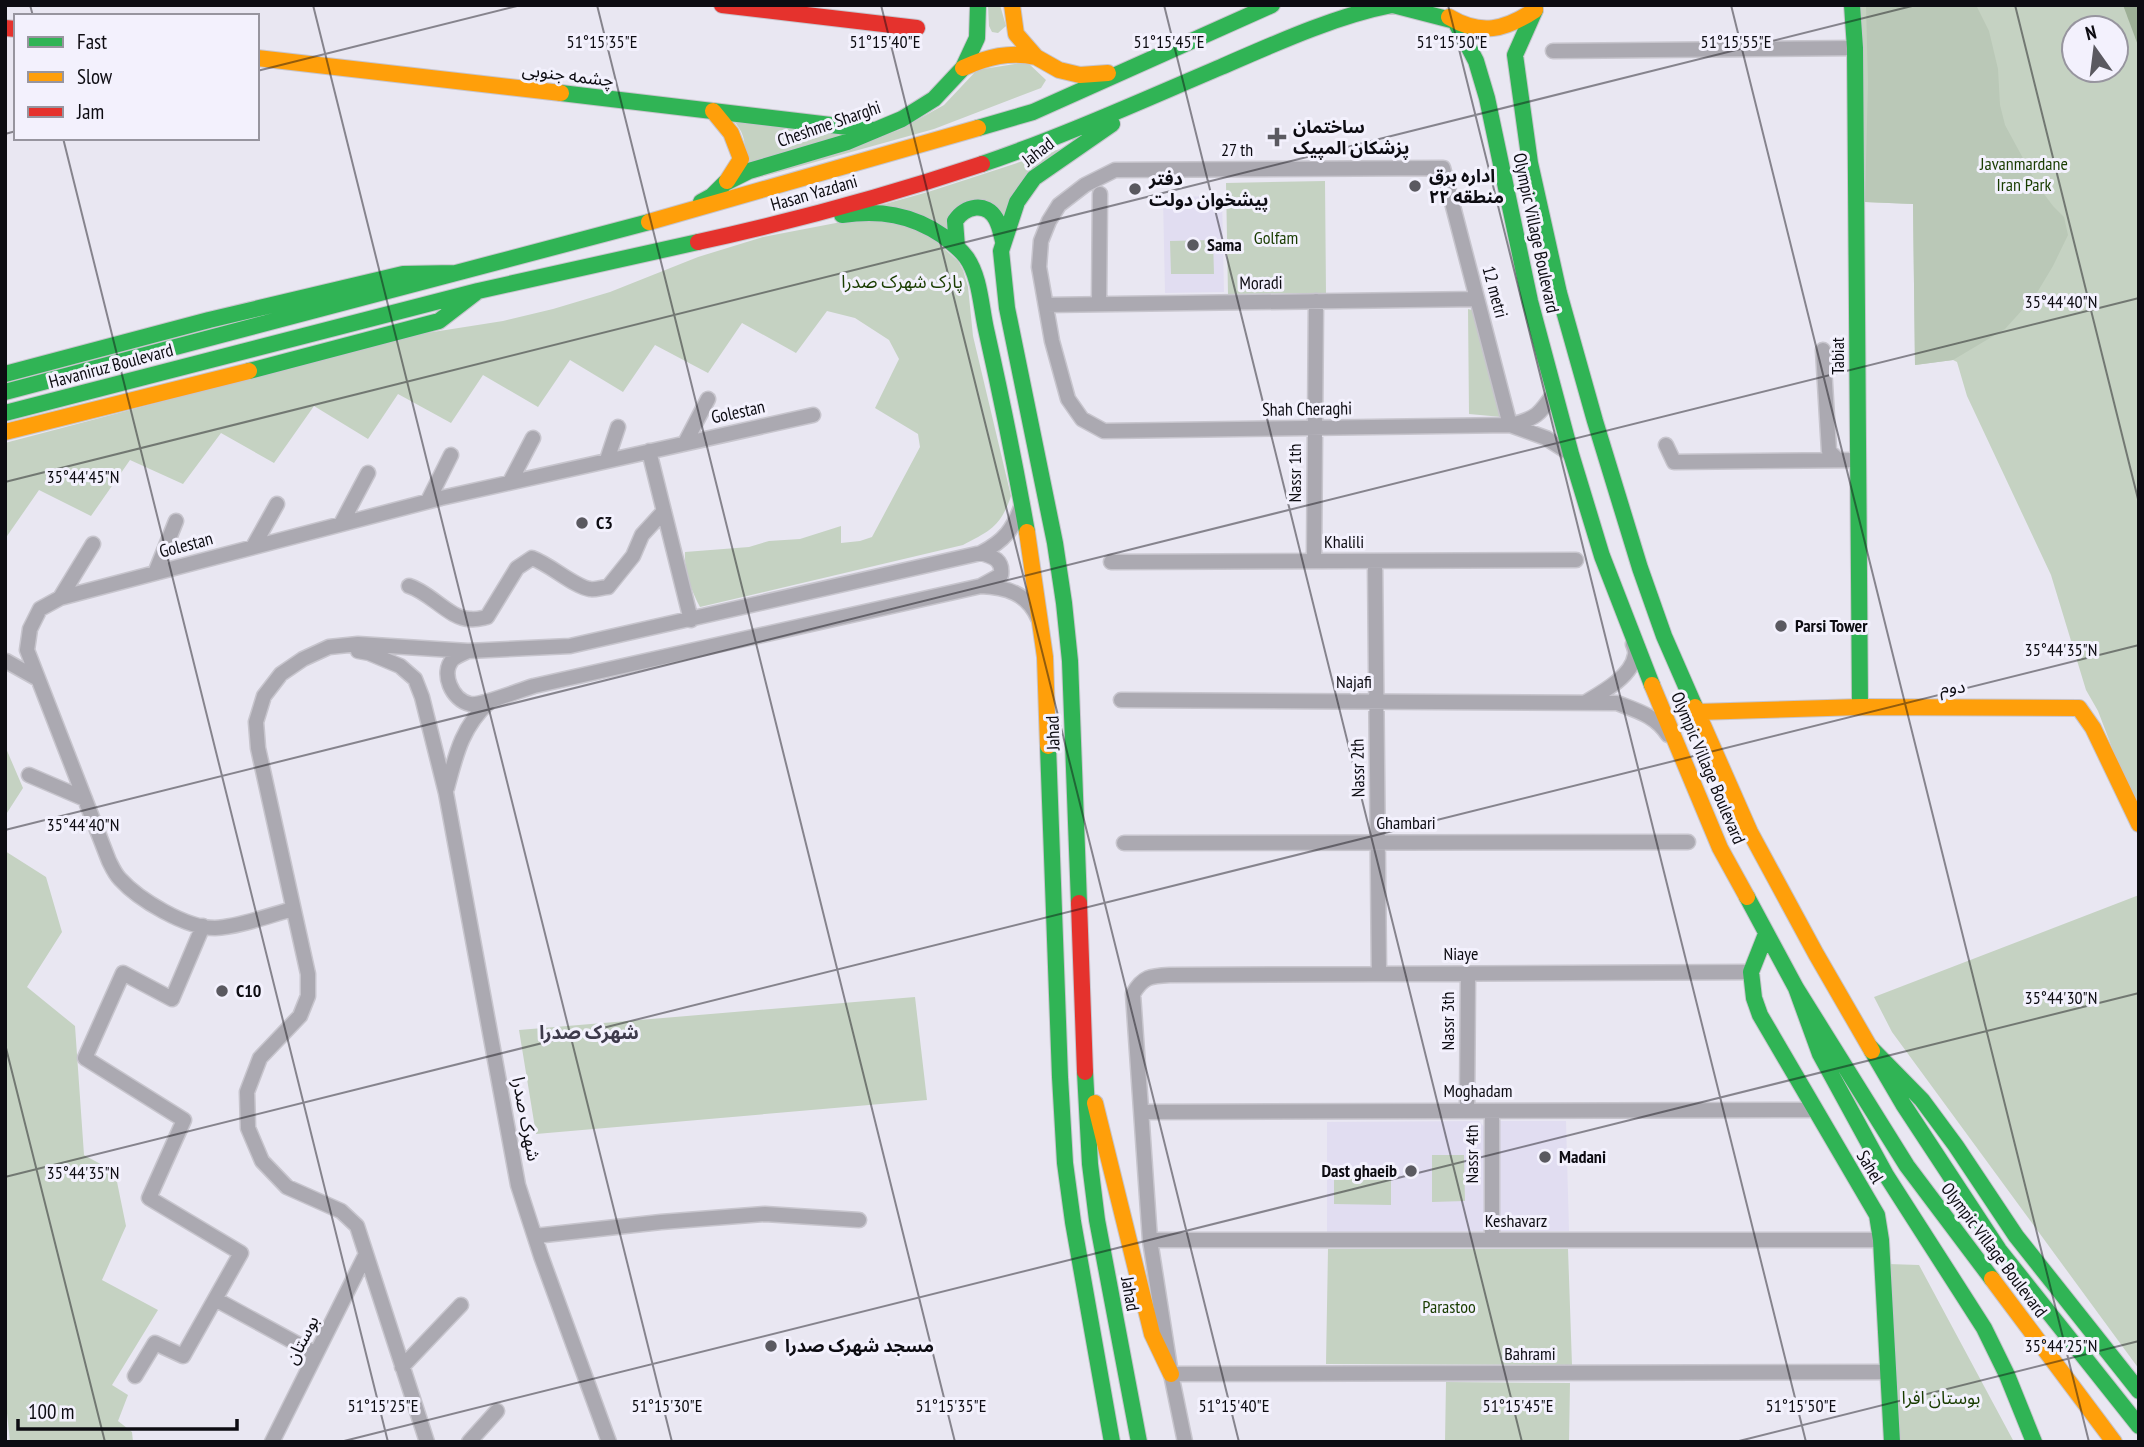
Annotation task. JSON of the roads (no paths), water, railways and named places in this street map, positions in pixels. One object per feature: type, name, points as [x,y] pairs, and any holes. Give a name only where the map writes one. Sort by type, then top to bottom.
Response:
[{"type":"main road","points":[[722,5],[917,28]]},
{"type":"main road","name":"Cheshme Sharghi","points":[[679,214],[712,196],[726,183],[749,170],[847,142],[902,119],[934,99],[963,68],[978,38],[978,5]]},
{"type":"main road","points":[[1012,5],[1016,34],[1037,57]]},
{"type":"main road","name":"Hasan Yazdani","points":[[221,335],[679,214],[1032,112],[1272,5]]},
{"type":"main road","name":"Hasan Yazdani","points":[[227,356],[478,291],[755,230],[937,179],[1034,146],[1259,50],[1366,10],[1393,5],[1475,28],[1497,29],[1517,22],[1537,8]]},
{"type":"main road","points":[[1436,5],[1455,22]]},
{"type":"main road","name":"Tabiat","points":[[1852,5],[1855,48],[1860,707]]},
{"type":"main road","name":"Olympic Village Boulevard","points":[[1537,8],[1515,55],[1530,163],[1559,293],[1595,421],[1664,636],[1750,832],[1815,954],[1903,1104],[1999,1250],[2139,1426]]},
{"type":"main road","name":"Olympic Village Boulevard","points":[[1455,22],[1476,61],[1487,98],[1530,301],[1571,454],[1602,556],[1677,748],[1720,848],[1796,988],[1908,1166],[2114,1442]]},
{"type":"main road","points":[[978,38],[982,46],[994,49],[1007,44],[1016,34]]},
{"type":"main road","points":[[963,68],[982,59],[1023,53],[1037,57],[1059,70],[1080,75],[1119,73]]},
{"type":"main road","name":"چشمه جنوبی","points":[[259,58],[873,130]]},
{"type":"main road","name":"Jahad","points":[[1139,1442],[1097,1220],[1090,1164],[1070,661],[1065,603],[1001,262],[1003,241],[1017,202],[1034,177],[1154,97]]},
{"type":"main road","points":[[713,111],[729,126],[738,143],[741,159],[726,183]]},
{"type":"main road","points":[[957,247],[955,221],[970,207],[985,208],[994,216],[1003,241]]},
{"type":"main road","name":"Jahad","points":[[755,230],[852,213],[887,212],[907,216],[929,225],[957,247],[970,264],[977,287],[1038,593],[1045,657],[1065,1163],[1112,1442]]},
{"type":"main road","points":[[5,374],[209,320],[403,274],[455,273]]},
{"type":"main road","points":[[5,432],[300,359],[439,321],[478,291]]},
{"type":"main road","name":"Havaniruz Boulevard","points":[[5,392],[221,335]]},
{"type":"main road","name":"Havaniruz Boulevard","points":[[5,413],[227,356]]},
{"type":"main road","name":"دوم","points":[[1697,712],[1860,707],[2079,708],[2093,728],[2139,824]]},
{"type":"main road","points":[[1751,972],[1766,934]]},
{"type":"main road","name":"Sahel","points":[[1751,972],[1754,998],[1760,1016],[1877,1215],[1881,1240],[1892,1442]]},
{"type":"main road","points":[[1796,988],[1820,1054],[1886,1175],[1984,1328],[2007,1375],[2034,1442]]},
{"type":"main road","points":[[1870,1047],[1922,1100],[2016,1236],[2139,1391]]},
{"type":"main road","points":[[1084,1056],[1152,1334],[1171,1374]]},
{"type":"street","points":[[1553,51],[1855,48]]},
{"type":"street","name":"27 th","points":[[1046,305],[1039,267],[1041,241],[1049,221],[1059,205],[1085,185],[1115,170],[1443,168]]},
{"type":"street","name":"12 metri","points":[[1443,168],[1510,425]]},
{"type":"street","points":[[1099,304],[1100,194]]},
{"type":"street","name":"Moradi","points":[[1046,305],[1477,299]]},
{"type":"street","name":"Nassr 1th","points":[[1314,561],[1315,301]]},
{"type":"street","name":"Shah Cheraghi","points":[[1046,305],[1052,341],[1068,399],[1082,419],[1104,431],[1510,425]]},
{"type":"street","points":[[1823,350],[1829,451],[1838,460]]},
{"type":"street","points":[[1510,425],[1528,421],[1542,411],[1554,393]]},
{"type":"street","points":[[684,443],[708,399]]},
{"type":"street","name":"Golestan","points":[[293,909],[214,928],[196,925],[165,912],[132,891],[118,877],[109,861],[27,650],[30,629],[40,609],[60,598],[428,501],[813,415]]},
{"type":"street","points":[[1510,425],[1546,438],[1571,454]]},
{"type":"street","points":[[607,460],[618,426]]},
{"type":"street","points":[[509,482],[533,438]]},
{"type":"street","points":[[1666,445],[1674,462],[1858,460]]},
{"type":"street","points":[[649,452],[691,620]]},
{"type":"street","points":[[428,501],[451,454]]},
{"type":"street","points":[[341,524],[368,473]]},
{"type":"street","points":[[427,1442],[357,1226],[341,1211],[288,1187],[262,1161],[248,1128],[247,1092],[260,1058],[300,1016],[309,996],[308,974],[258,748],[256,722],[264,696],[281,674],[303,659],[329,647],[358,644],[468,651],[570,646],[981,553],[1009,533],[1021,504]]},
{"type":"street","points":[[253,547],[277,505]]},
{"type":"street","points":[[410,586],[468,620],[487,617],[517,568],[532,558],[590,589],[608,587],[633,556],[642,536],[664,511]]},
{"type":"street","points":[[155,573],[176,521]]},
{"type":"street","points":[[60,598],[93,544]]},
{"type":"street","points":[[981,553],[999,561],[1002,567],[1001,575],[981,586]]},
{"type":"street","name":"Khalili","points":[[1111,562],[1576,560]]},
{"type":"street","name":"Nassr 2th","points":[[1375,561],[1379,974]]},
{"type":"street","points":[[468,651],[453,659],[447,671],[449,685],[457,697],[471,704],[490,701],[509,692],[534,686],[981,586],[999,587],[1018,594],[1034,609],[1041,626]]},
{"type":"street","points":[[1586,702],[1611,687],[1624,675],[1635,656],[1633,639]]},
{"type":"street","name":"شهرک صدرا","points":[[329,647],[369,653],[400,666],[415,679],[425,707],[446,793],[518,1185],[609,1442]]},
{"type":"street","points":[[6,661],[38,679]]},
{"type":"street","name":"Najafi","points":[[1122,700],[1617,704],[1646,713],[1663,727],[1677,748]]},
{"type":"street","points":[[446,793],[457,750],[465,732],[475,715],[490,701]]},
{"type":"street","points":[[29,775],[85,799]]},
{"type":"street","name":"Ghambari","points":[[1124,843],[1688,842]]},
{"type":"street","points":[[135,1376],[155,1343],[183,1356],[241,1253],[149,1198],[184,1120],[85,1058],[123,973],[172,999],[203,926]]},
{"type":"street","name":"Niaye","points":[[1142,1112],[1133,994],[1139,982],[1156,976],[1751,972]]},
{"type":"street","name":"Nassr 3th","points":[[1467,1111],[1468,974]]},
{"type":"street","name":"Moghadam","points":[[1142,1112],[1814,1110]]},
{"type":"street","name":"Nassr 4th","points":[[1492,1111],[1492,1240]]},
{"type":"street","points":[[1142,1112],[1150,1240],[1171,1374],[1185,1442]]},
{"type":"street","points":[[534,1236],[765,1214],[859,1220]]},
{"type":"street","name":"Keshavarz","points":[[1150,1240],[1881,1240]]},
{"type":"street","name":"بوستان","points":[[272,1442],[365,1256]]},
{"type":"street","points":[[215,1299],[316,1354]]},
{"type":"street","points":[[402,1367],[461,1305]]},
{"type":"street","name":"Bahrami","points":[[1171,1374],[1888,1372]]},
{"type":"street","points":[[469,1442],[497,1411]]},
{"type":"place","name":"ساختمان پزشکان المپیک","points":[[1277,137]]},
{"type":"place","name":"اداره برق منطقه ۲۲","points":[[1415,186]]},
{"type":"place","name":"دفتر پیشخوان دولت","points":[[1135,189]]},
{"type":"place","name":"Sama","points":[[1193,245]]},
{"type":"place","name":"C3","points":[[582,523]]},
{"type":"place","name":"Parsi Tower","points":[[1781,626]]},
{"type":"place","name":"C10","points":[[222,991]]},
{"type":"place","name":"Madani","points":[[1545,1157]]},
{"type":"place","name":"Dast ghaeib","points":[[1411,1171]]},
{"type":"place","name":"مسجد شهرک صدرا","points":[[771,1346]]},
{"type":"district","name":"شهرک صدرا","points":[[589,1032]]},
{"type":"park label","name":"Javanmardane Iran Park","points":[[2024,174]]},
{"type":"park label","name":"Golfam","points":[[1276,238]]},
{"type":"park label","name":"پارک شهرک صدرا","points":[[902,282]]},
{"type":"park label","name":"Parastoo","points":[[1449,1307]]},
{"type":"park label","name":"بوستان افرا","points":[[1941,1398]]}]
